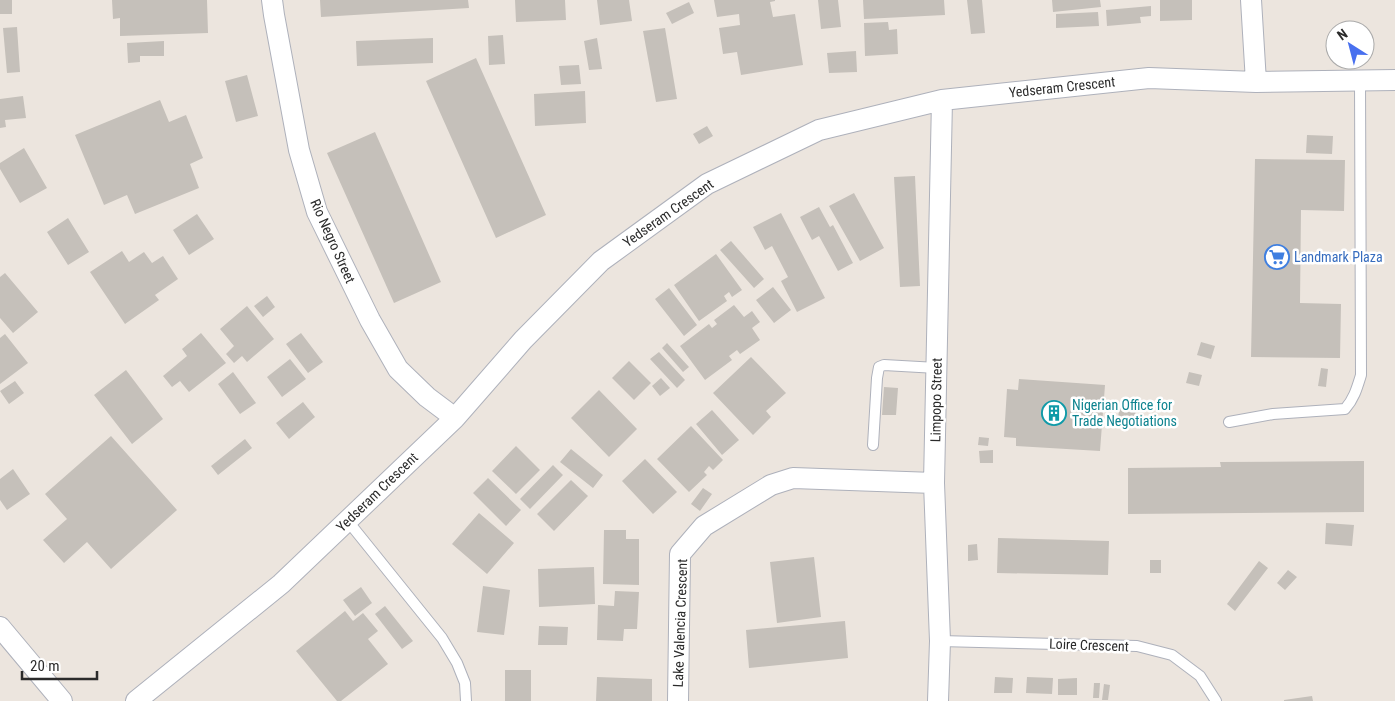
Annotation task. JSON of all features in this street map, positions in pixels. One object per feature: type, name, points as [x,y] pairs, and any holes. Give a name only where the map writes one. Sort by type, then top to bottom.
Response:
[{"type":"street","name":"Rio Negro Street","points":[[272,0],[299,150],[317,212],[370,320],[398,369],[427,397],[455,418]]},
{"type":"street","points":[[1251,0],[1256,82]]},
{"type":"street","name":"Yedseram Crescent","points":[[136,701],[281,584],[455,418],[523,340],[601,261],[707,184],[819,130],[942,100],[1149,78],[1256,82],[1395,80]]},
{"type":"street","name":"Limpopo Street","points":[[938,701],[940,641],[934,483],[942,100]]},
{"type":"street","name":"Lake Valencia Crescent","points":[[678,701],[680,554],[704,526],[771,485],[793,478],[934,483]]},
{"type":"street","points":[[0,627],[62,701]]},
{"type":"lane","points":[[1229,422],[1272,414],[1345,409],[1351,403],[1355,394],[1361,375],[1360,80]]},
{"type":"lane","points":[[873,445],[876,378],[879,367],[884,365],[937,368]]},
{"type":"lane","points":[[347,520],[442,638],[457,663],[465,683],[466,701]]},
{"type":"lane","name":"Loire Crescent","points":[[940,641],[1137,646],[1172,654],[1200,676],[1216,701]]},
{"type":"building","points":[[0,0],[12,0],[12,14],[0,14]]},
{"type":"building","points":[[112,0],[207,0],[208,33],[120,36],[120,18],[113,19]]},
{"type":"building","points":[[320,0],[468,0],[469,8],[321,17]]},
{"type":"building","points":[[515,0],[565,0],[566,20],[516,22]]},
{"type":"building","points":[[597,0],[629,0],[632,21],[600,25]]},
{"type":"building","points":[[714,0],[775,0],[770,2],[773,17],[795,14],[803,65],[741,75],[737,52],[723,54],[719,28],[740,25],[739,14],[717,17]]},
{"type":"building","points":[[818,0],[838,0],[841,27],[821,29]]},
{"type":"building","points":[[863,0],[944,0],[945,15],[864,19]]},
{"type":"building","points":[[967,0],[982,0],[985,33],[971,34]]},
{"type":"building","points":[[1052,0],[1100,0],[1101,7],[1053,12]]},
{"type":"building","points":[[1160,0],[1192,0],[1192,20],[1160,21]]},
{"type":"building","points":[[689,2],[694,13],[672,24],[666,13]]},
{"type":"building","points":[[1151,6],[1151,16],[1140,17],[1141,23],[1107,26],[1106,10]]},
{"type":"building","points":[[1098,12],[1099,26],[1056,28],[1056,14]]},
{"type":"building","points":[[888,22],[889,30],[897,29],[898,54],[865,56],[864,23]]},
{"type":"building","points":[[17,27],[20,72],[7,73],[3,28]]},
{"type":"building","points":[[665,28],[677,99],[656,102],[643,31]]},
{"type":"building","points":[[503,35],[505,64],[489,65],[488,36]]},
{"type":"building","points":[[433,38],[433,63],[357,66],[356,41]]},
{"type":"building","points":[[597,38],[602,69],[589,70],[584,41]]},
{"type":"building","points":[[164,41],[164,56],[140,56],[140,62],[128,63],[127,43]]},
{"type":"building","points":[[856,51],[857,72],[829,73],[827,53]]},
{"type":"building","points":[[476,58],[546,215],[496,238],[426,81]]},
{"type":"building","points":[[579,65],[581,84],[561,85],[559,66]]},
{"type":"building","points":[[247,75],[258,116],[236,122],[225,81]]},
{"type":"building","points":[[585,91],[586,123],[535,126],[534,94]]},
{"type":"building","points":[[23,96],[26,118],[5,120],[6,127],[0,128],[0,99]]},
{"type":"building","points":[[160,100],[169,122],[186,115],[203,158],[190,164],[199,188],[135,214],[127,195],[104,205],[75,135]]},
{"type":"building","points":[[707,126],[713,136],[699,144],[693,134]]},
{"type":"building","points":[[375,132],[441,282],[394,303],[327,153]]},
{"type":"building","points":[[1307,135],[1333,136],[1332,154],[1306,153]]},
{"type":"building","points":[[24,148],[47,188],[20,203],[0,169],[0,163]]},
{"type":"building","name":"Landmark Plaza","points":[[1255,159],[1345,160],[1344,211],[1301,210],[1300,303],[1341,304],[1340,358],[1251,357]]},
{"type":"building","points":[[915,176],[920,286],[900,287],[894,177]]},
{"type":"building","points":[[854,193],[884,248],[860,261],[829,206]]},
{"type":"building","points":[[819,207],[830,227],[833,225],[853,263],[838,271],[819,236],[812,240],[800,217]]},
{"type":"building","points":[[781,213],[825,298],[797,312],[781,281],[788,277],[772,246],[765,250],[753,227]]},
{"type":"building","points":[[197,214],[214,239],[189,255],[173,230]]},
{"type":"building","points":[[68,218],[89,252],[68,265],[47,232]]},
{"type":"building","points":[[731,241],[764,279],[754,288],[720,250]]},
{"type":"building","points":[[122,251],[129,262],[144,252],[152,263],[163,256],[178,279],[155,295],[159,300],[125,324],[90,272]]},
{"type":"building","points":[[716,254],[742,290],[732,297],[729,292],[724,296],[727,301],[699,321],[674,285]]},
{"type":"building","points":[[5,273],[38,312],[13,333],[0,318],[0,277]]},
{"type":"building","points":[[773,287],[791,310],[774,323],[756,300]]},
{"type":"building","points":[[669,288],[697,325],[684,336],[655,299]]},
{"type":"building","points":[[267,296],[275,307],[263,317],[254,306]]},
{"type":"building","points":[[734,305],[744,317],[752,311],[760,322],[752,328],[760,340],[740,354],[737,350],[729,356],[732,360],[705,380],[680,346],[709,324],[712,328],[717,324],[714,320]]},
{"type":"building","points":[[247,306],[274,339],[247,362],[242,356],[234,363],[226,354],[234,346],[220,329]]},
{"type":"building","points":[[201,333],[226,363],[189,392],[180,381],[172,387],[163,376],[187,356],[182,349]]},
{"type":"building","points":[[301,333],[323,362],[308,373],[286,344]]},
{"type":"building","points":[[5,334],[28,363],[0,384],[0,338]]},
{"type":"building","points":[[1201,342],[1215,346],[1211,359],[1197,355]]},
{"type":"building","points":[[667,343],[689,367],[683,372],[662,348]]},
{"type":"building","points":[[659,352],[685,380],[677,388],[650,359]]},
{"type":"building","points":[[751,357],[786,393],[766,411],[771,417],[753,435],[713,393]]},
{"type":"building","points":[[290,359],[306,379],[282,397],[267,377]]},
{"type":"building","points":[[629,361],[651,383],[634,400],[612,378]]},
{"type":"building","points":[[1321,368],[1328,369],[1326,387],[1318,386]]},
{"type":"building","points":[[126,370],[163,419],[132,444],[94,395]]},
{"type":"building","points":[[233,372],[256,403],[240,414],[218,384]]},
{"type":"building","points":[[1189,372],[1202,375],[1199,386],[1186,383]]},
{"type":"building","points":[[661,378],[670,388],[660,396],[652,386]]},
{"type":"building","name":"Nigerian Office for Trade Negotiations","points":[[1019,379],[1105,385],[1100,451],[1016,446],[1016,438],[1004,437],[1007,389],[1018,390]]},
{"type":"building","points":[[15,381],[24,393],[9,404],[0,391]]},
{"type":"building","points":[[884,387],[898,388],[896,415],[882,415]]},
{"type":"building","points":[[599,390],[637,429],[609,457],[571,418]]},
{"type":"building","points":[[303,402],[315,417],[289,439],[276,423]]},
{"type":"building","points":[[1120,404],[1136,405],[1135,419],[1118,418]]},
{"type":"building","points":[[712,410],[739,440],[722,455],[696,424]]},
{"type":"building","points":[[691,426],[723,460],[713,470],[709,466],[704,472],[707,475],[689,492],[657,459]]},
{"type":"building","points":[[111,436],[177,510],[111,569],[87,542],[64,563],[43,540],[67,519],[45,494]]},
{"type":"building","points":[[979,437],[989,438],[988,446],[978,445]]},
{"type":"building","points":[[245,439],[252,448],[218,475],[211,466]]},
{"type":"building","points":[[516,446],[540,470],[516,494],[492,471]]},
{"type":"building","points":[[571,449],[603,475],[593,488],[560,462]]},
{"type":"building","points":[[993,450],[993,463],[980,463],[979,451]]},
{"type":"building","points":[[645,459],[677,492],[653,514],[622,481]]},
{"type":"building","points":[[1364,461],[1364,512],[1128,514],[1128,468],[1221,467],[1220,462]]},
{"type":"building","points":[[553,465],[563,475],[530,509],[520,499]]},
{"type":"building","points":[[13,469],[30,494],[7,510],[0,500],[0,479]]},
{"type":"building","points":[[488,478],[521,510],[506,526],[473,493]]},
{"type":"building","points":[[571,480],[588,496],[554,531],[537,514]]},
{"type":"building","points":[[703,488],[712,494],[700,511],[691,504]]},
{"type":"building","points":[[479,513],[514,543],[487,574],[452,544]]},
{"type":"building","points":[[1326,523],[1354,525],[1352,546],[1325,544]]},
{"type":"building","points":[[604,530],[626,530],[626,539],[639,539],[639,585],[603,584]]},
{"type":"building","points":[[998,538],[1109,541],[1108,575],[997,573]]},
{"type":"building","points":[[977,544],[978,560],[968,561],[968,545]]},
{"type":"building","points":[[814,557],[821,617],[777,623],[770,562]]},
{"type":"building","points":[[1150,560],[1161,560],[1161,573],[1150,573]]},
{"type":"building","points":[[1259,561],[1268,568],[1235,611],[1227,604]]},
{"type":"building","points":[[594,567],[595,604],[539,607],[538,569]]},
{"type":"building","points":[[1288,570],[1297,577],[1285,590],[1277,583]]},
{"type":"building","points":[[483,586],[510,590],[504,635],[477,632]]},
{"type":"building","points":[[361,587],[372,603],[355,616],[343,600]]},
{"type":"building","points":[[615,591],[639,592],[637,629],[624,629],[623,641],[597,640],[598,605],[614,606]]},
{"type":"building","points":[[385,606],[413,641],[402,649],[375,614]]},
{"type":"building","points":[[345,611],[353,621],[363,613],[378,631],[368,639],[388,664],[341,701],[337,701],[296,651]]},
{"type":"building","points":[[845,621],[848,658],[749,668],[746,630]]},
{"type":"building","points":[[539,626],[568,627],[567,645],[538,645]]},
{"type":"building","points":[[505,670],[531,670],[531,701],[505,701]]},
{"type":"building","points":[[597,677],[652,679],[652,701],[596,701]]},
{"type":"building","points":[[995,677],[1013,678],[1012,693],[994,693]]},
{"type":"building","points":[[1027,677],[1053,678],[1052,694],[1026,693]]},
{"type":"building","points":[[1077,678],[1077,695],[1058,695],[1058,679]]},
{"type":"building","points":[[1094,683],[1100,683],[1099,698],[1093,698]]},
{"type":"building","points":[[1104,684],[1110,685],[1108,700],[1102,700]]},
{"type":"building","points":[[1312,696],[1313,701],[1284,701],[1284,700]]},
{"type":"place","name":"Landmark Plaza","points":[[1277,257]]},
{"type":"place","name":"Nigerian Office for Trade Negotiations","points":[[1054,413]]}]
